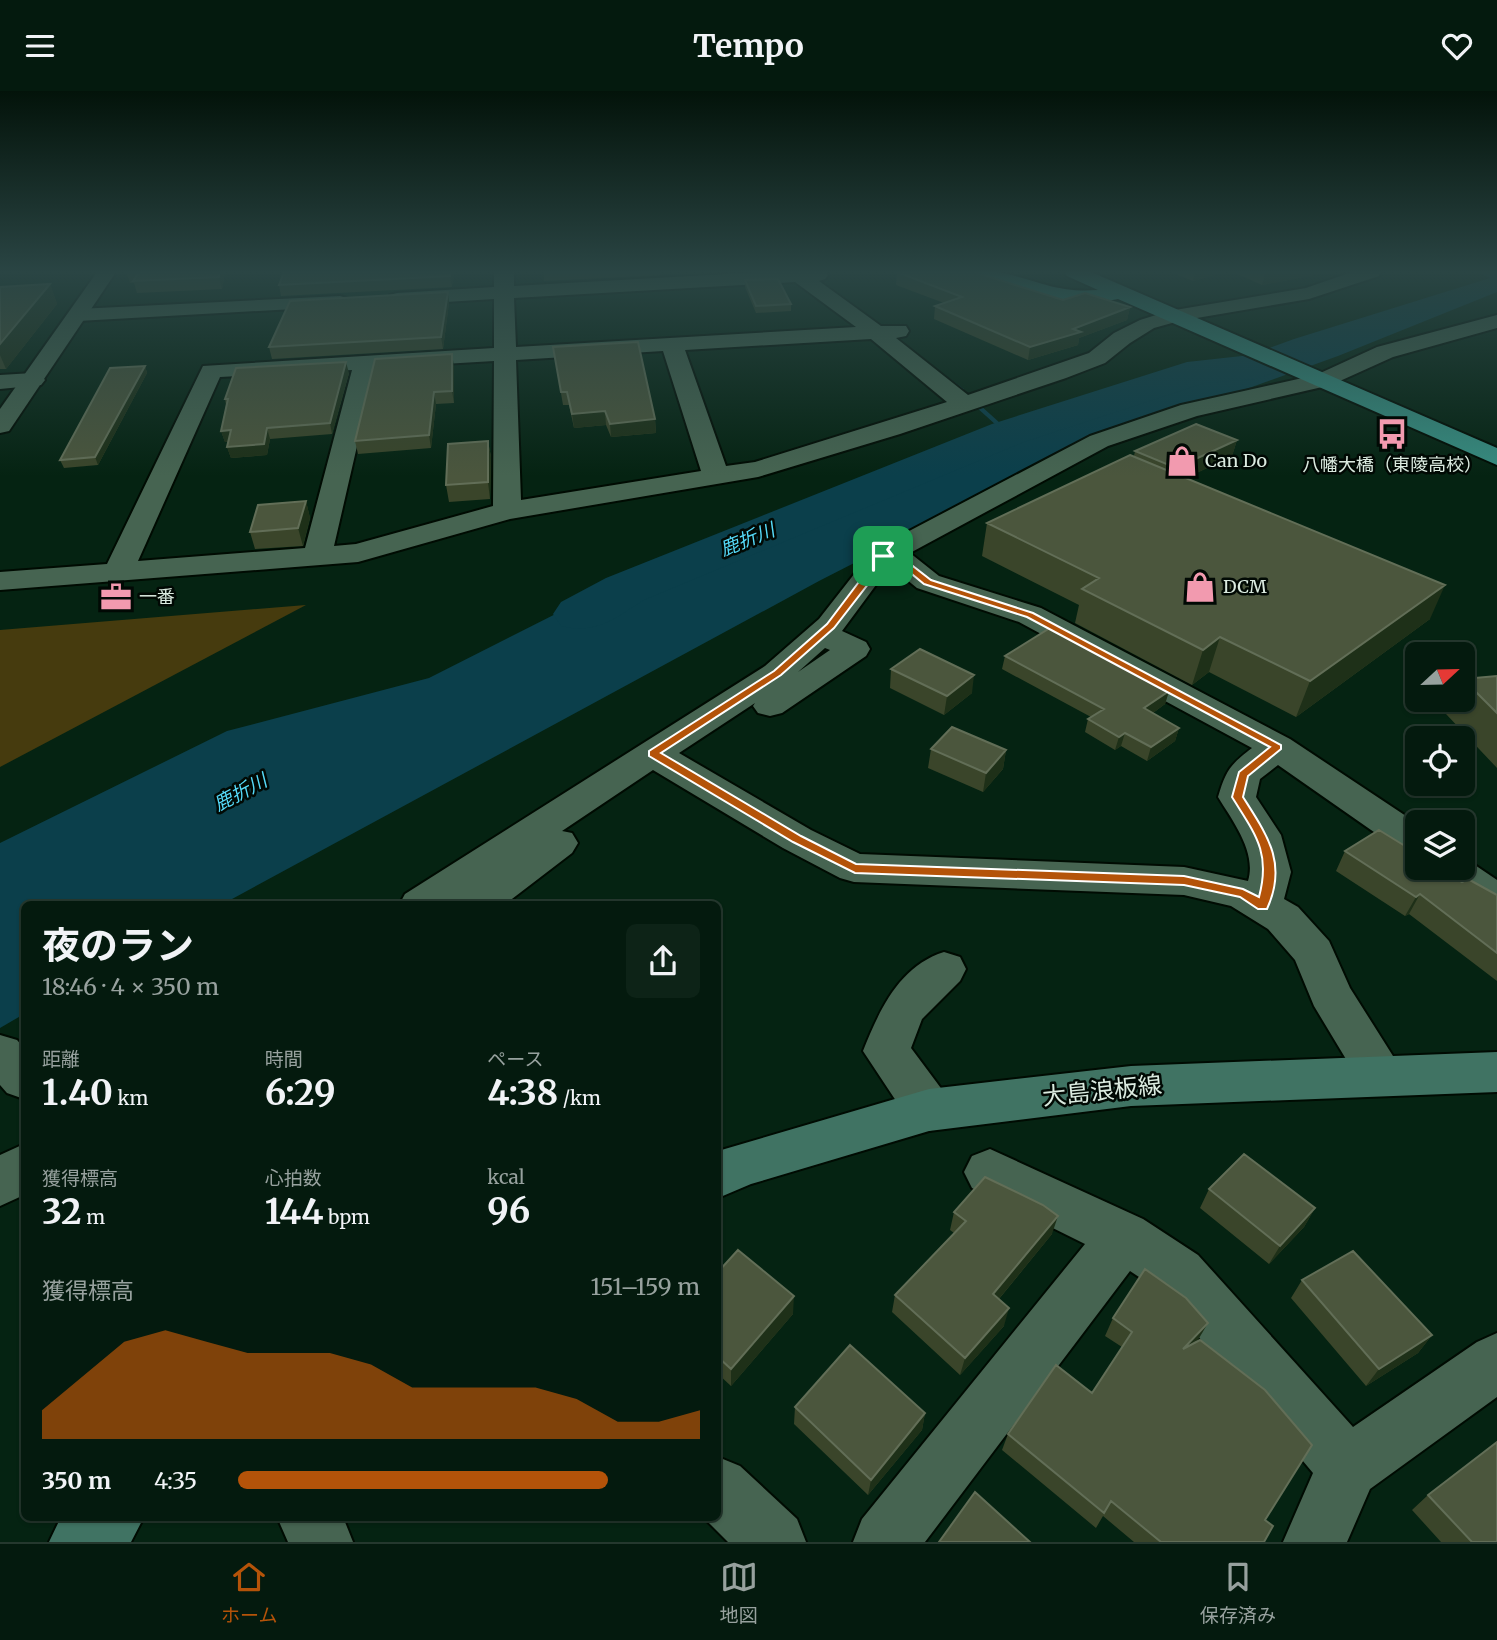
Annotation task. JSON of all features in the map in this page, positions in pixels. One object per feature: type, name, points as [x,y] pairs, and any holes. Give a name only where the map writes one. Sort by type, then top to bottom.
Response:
[{"type":"highway","points":[[1232,340],[1497,457]]},
{"type":"main road","name":"大島浪板線","points":[[721,1174],[741,1165],[929,1110],[1131,1086],[1497,1072]]},
{"type":"main road","points":[[81,1542],[107,1521]]},
{"type":"street","points":[[0,426],[61,340]]},
{"type":"street","points":[[504,340],[507,511]]},
{"type":"street","points":[[118,572],[211,371],[504,355],[671,344],[694,340]]},
{"type":"street","points":[[895,340],[964,404]]},
{"type":"street","points":[[899,340],[989,397]]},
{"type":"street","points":[[0,581],[358,553],[507,511],[758,469],[989,397],[1097,358],[1120,340]]},
{"type":"street","points":[[427,901],[661,758],[775,703],[854,649],[822,634],[883,556],[1099,441],[1190,410],[1429,340]]},
{"type":"street","points":[[671,344],[716,476]]},
{"type":"street","points":[[317,557],[365,362]]},
{"type":"street","points":[[0,382],[33,380]]},
{"type":"street","points":[[891,552],[928,582],[1030,615],[1278,747],[1405,834]]},
{"type":"street","points":[[1262,905],[1271,872],[1261,835],[1237,797],[1243,774],[1278,747]]},
{"type":"street","points":[[480,901],[661,758]]},
{"type":"street","points":[[661,758],[797,839],[855,868],[1184,881],[1243,894],[1283,918],[1314,953],[1330,994],[1381,1075]]},
{"type":"street","points":[[1469,880],[1497,901]]},
{"type":"street","points":[[929,1110],[886,1051],[903,1009],[944,969]]},
{"type":"street","points":[[0,1054],[21,1076]]},
{"type":"street","points":[[0,1183],[21,1169]]},
{"type":"street","points":[[990,1172],[1124,1236],[1179,1273],[1348,1467]]},
{"type":"street","points":[[885,1542],[1124,1236]]},
{"type":"street","points":[[1315,1542],[1348,1467],[1497,1362]]},
{"type":"street","points":[[721,1491],[774,1542]]},
{"type":"street","points":[[311,1521],[321,1542]]},
{"type":"shaded area","points":[[306,605],[0,767],[0,630]]},
{"type":"water","points":[[1292,340],[1378,340],[1071,452],[819,581],[228,901],[21,901],[21,1016],[0,1028],[0,843],[227,731],[429,678],[613,585],[753,551],[1080,417]]},
{"type":"building","points":[[272,340],[394,340],[269,347]]},
{"type":"building","points":[[1013,340],[1055,340],[1030,347]]},
{"type":"building","points":[[638,342],[655,419],[610,424],[605,411],[572,414],[567,392],[561,392],[553,347]]},
{"type":"building","points":[[452,354],[452,391],[434,392],[429,435],[355,441],[375,359]]},
{"type":"building","points":[[346,362],[330,423],[267,428],[264,444],[227,447],[231,430],[221,431],[228,399],[225,399],[236,368]]},
{"type":"building","points":[[145,366],[95,457],[60,460],[110,368]]},
{"type":"building","points":[[1196,424],[1237,440],[1176,468],[1135,451]]},
{"type":"building","points":[[488,441],[488,482],[446,485],[448,444]]},
{"type":"building","name":"DCM","points":[[1130,455],[1445,585],[1310,681],[1220,637],[1203,650],[1082,589],[1099,578],[987,523]]},
{"type":"building","points":[[306,501],[298,528],[250,532],[258,505]]},
{"type":"building","points":[[1050,628],[1169,691],[1144,708],[1179,728],[1151,747],[1125,733],[1119,737],[1088,719],[1104,709],[1005,656]]},
{"type":"building","points":[[920,649],[974,675],[947,696],[891,669]]},
{"type":"building","points":[[1497,676],[1497,713],[1475,691],[1475,678]]},
{"type":"building","points":[[952,727],[1006,750],[986,773],[931,749]]},
{"type":"building","points":[[1379,830],[1405,846],[1405,880],[1470,880],[1497,895],[1497,953],[1420,894],[1416,897],[1345,851]]},
{"type":"building","points":[[1244,1154],[1315,1208],[1280,1246],[1209,1189]]},
{"type":"building","points":[[985,1177],[1043,1205],[1058,1216],[993,1294],[1009,1308],[965,1358],[895,1295],[966,1221],[954,1212]]},
{"type":"building","points":[[738,1250],[794,1296],[731,1369],[721,1360],[721,1269]]},
{"type":"building","points":[[1353,1251],[1432,1335],[1379,1369],[1302,1280]]},
{"type":"building","points":[[1145,1269],[1186,1298],[1208,1323],[1183,1349],[1200,1340],[1265,1390],[1312,1445],[1265,1520],[1273,1526],[1264,1542],[1161,1542],[1111,1501],[1104,1513],[1008,1434],[1056,1365],[1092,1393],[1132,1332],[1113,1318]]},
{"type":"building","points":[[850,1345],[925,1413],[871,1480],[795,1407]]},
{"type":"building","points":[[1497,1442],[1497,1542],[1472,1542],[1428,1495]]},
{"type":"building","points":[[975,1492],[1030,1542],[939,1542]]},
{"type":"waterway","name":"鹿折川","points":[[581,614],[625,589],[1008,433],[1201,371],[1255,367],[1304,351]]},
{"type":"waterway","points":[[945,377],[962,390]]},
{"type":"waterway","points":[[978,406],[1008,433]]},
{"type":"place","name":"八幡大橋（東陵高校）","points":[[1392,434]]},
{"type":"place","name":"Can Do","points":[[1182,461]]},
{"type":"place","name":"DCM","points":[[1200,587]]},
{"type":"place","name":"一番","points":[[116,597]]},
{"type":"route","points":[[891,552],[928,582],[1030,615],[1278,747],[1243,774],[1237,797],[1261,835],[1271,872],[1262,905],[1243,894],[1184,881],[855,868],[797,839],[653,754],[778,673],[830,626],[883,556],[891,552]]}]
